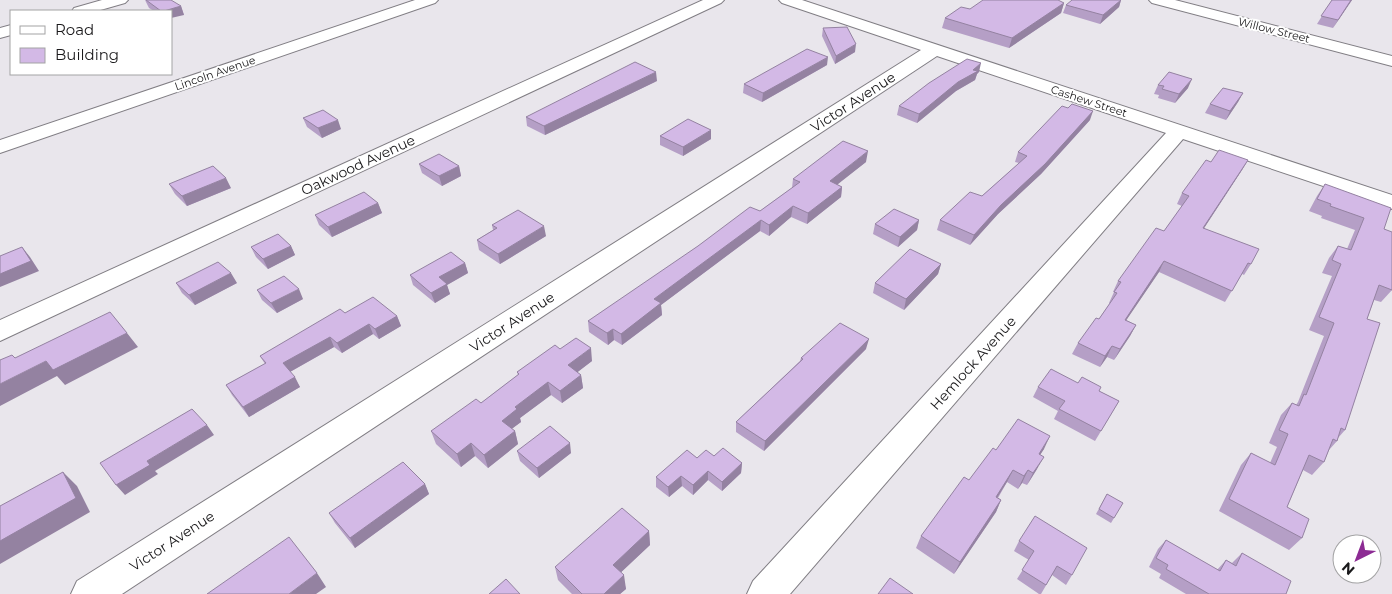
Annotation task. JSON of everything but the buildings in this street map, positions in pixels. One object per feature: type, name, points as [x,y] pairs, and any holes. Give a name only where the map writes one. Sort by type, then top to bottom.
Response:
[{"type":"street","points":[[84,10],[120,0]]},
{"type":"street","name":"Lincoln Avenue","points":[[0,147],[430,0]]},
{"type":"street","name":"Oakwood Avenue","points":[[0,331],[716,0]]},
{"type":"street","name":"Cashew Street","points":[[787,0],[1392,202]]},
{"type":"street","name":"Willow Street","points":[[1157,0],[1392,61]]},
{"type":"street","name":"Victor Avenue","points":[[90,594],[935,50]]},
{"type":"street","name":"Hemlock Avenue","points":[[766,594],[1179,131]]}]
